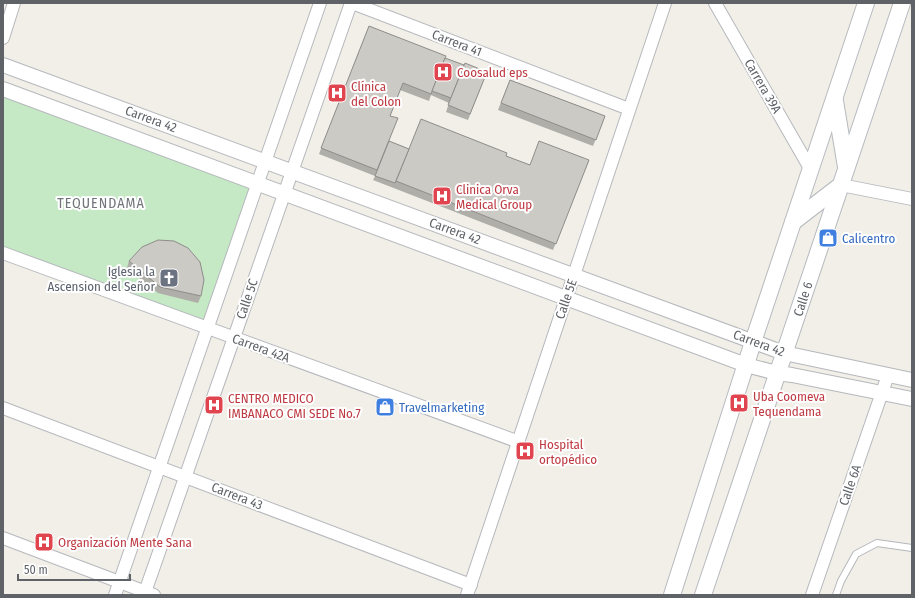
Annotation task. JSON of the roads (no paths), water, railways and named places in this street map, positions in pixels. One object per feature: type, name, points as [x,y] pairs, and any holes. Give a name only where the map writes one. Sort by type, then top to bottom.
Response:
[{"type":"main road","points":[[672,595],[753,342],[866,3]]},
{"type":"main road","name":"Calle 6","points":[[703,595],[903,3]]},
{"type":"main road","points":[[834,98],[846,169]]},
{"type":"main road","points":[[793,222],[841,185]]},
{"type":"street","points":[[3,38],[14,3]]},
{"type":"street","points":[[115,595],[320,3]]},
{"type":"street","name":"Carrera 41","points":[[352,3],[629,109]]},
{"type":"street","name":"Calle 5C","points":[[148,594],[185,477],[352,3]]},
{"type":"street","name":"Calle 5E","points":[[469,590],[665,3]]},
{"type":"street","name":"Carrera 39A","points":[[715,3],[811,170]]},
{"type":"street","points":[[903,3],[912,5]]},
{"type":"street","name":"Carrera 42","points":[[3,65],[784,353],[912,380]]},
{"type":"street","name":"Carrera 42","points":[[3,89],[746,365],[777,373],[912,399]]},
{"type":"street","points":[[841,185],[912,199]]},
{"type":"street","name":"Carrera 42A","points":[[3,253],[519,442]]},
{"type":"street","name":"Calle 6A","points":[[812,595],[888,375]]},
{"type":"street","name":"Carrera 43","points":[[3,408],[160,467],[469,590]]},
{"type":"street","points":[[3,538],[148,594]]},
{"type":"lane","points":[[836,595],[841,581],[856,554],[877,542],[912,548]]},
{"type":"place","name":"Coosalud eps","points":[[443,72]]},
{"type":"place","name":"Clínica del Colon","points":[[337,93]]},
{"type":"place","name":"Clinica Orva Medical Group","points":[[442,196]]},
{"type":"place","name":"Calicentro","points":[[828,238]]},
{"type":"place","name":"Iglesia la Ascension del Señor","points":[[169,278]]},
{"type":"place","name":"Uba Coomeva Tequendama","points":[[739,403]]},
{"type":"place","name":"CENTRO MEDICO IMBANACO CMI SEDE No.7","points":[[214,405]]},
{"type":"place","name":"Travelmarketing","points":[[385,407]]},
{"type":"place","name":"Hospital ortopédico","points":[[525,451]]},
{"type":"place","name":"Organización Mente Sana","points":[[44,542]]},
{"type":"district","name":"TEQUENDAMA","points":[[101,203]]}]
